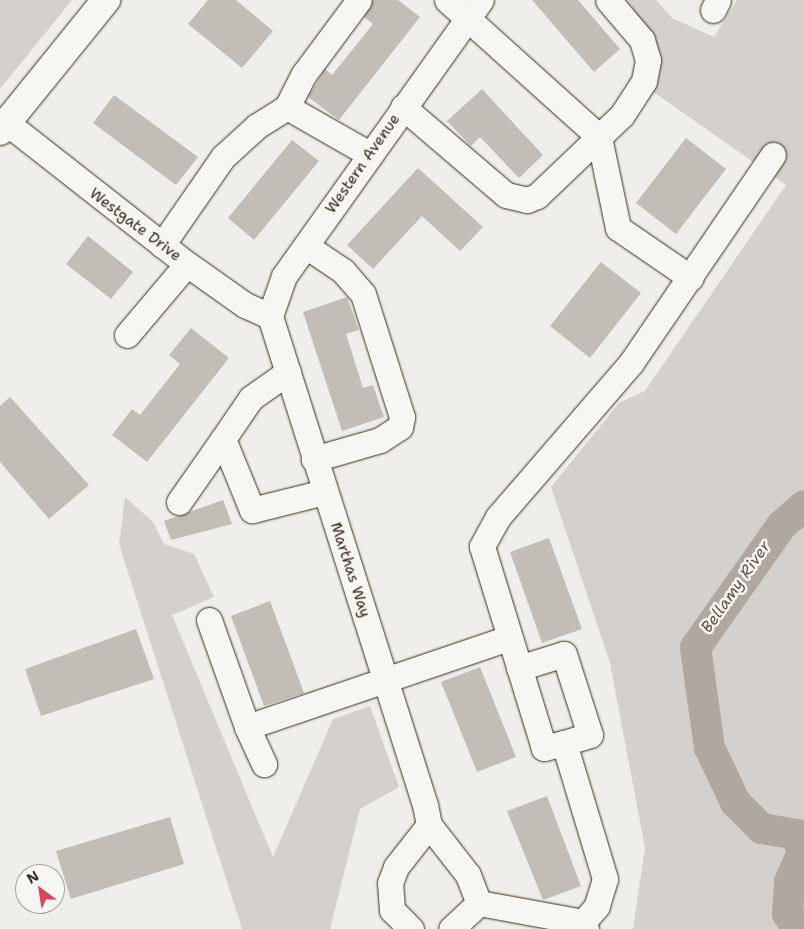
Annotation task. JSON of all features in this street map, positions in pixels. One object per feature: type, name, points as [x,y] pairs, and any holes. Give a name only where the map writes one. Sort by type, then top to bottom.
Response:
[{"type":"main road","points":[[4,127],[106,0]]},
{"type":"street","points":[[162,245],[223,157],[257,126],[287,107],[304,74],[359,0]]},
{"type":"street","points":[[446,0],[475,8],[599,137],[618,228],[690,278]]},
{"type":"street","points":[[402,108],[517,200],[527,200],[547,188],[599,137],[634,99],[648,60],[642,40],[608,0]]},
{"type":"street","name":"Western Avenue","points":[[270,316],[284,276],[369,154],[475,8]]},
{"type":"street","points":[[287,107],[369,154]]},
{"type":"street","name":"Westgate Drive","points":[[4,127],[187,264],[245,305],[270,316]]},
{"type":"street","points":[[519,668],[564,654],[590,735],[544,748],[483,560],[487,533],[631,363],[773,155]]},
{"type":"street","points":[[306,246],[343,272],[363,294],[402,417],[400,427],[380,440],[314,459]]},
{"type":"street","points":[[127,335],[187,264]]},
{"type":"street","name":"Marthas Way","points":[[270,316],[324,492],[387,681],[429,824],[468,874],[479,903]]},
{"type":"street","points":[[179,502],[251,398],[288,372]]},
{"type":"street","points":[[223,439],[252,510],[324,492]]},
{"type":"street","points":[[209,620],[247,727],[264,764]]},
{"type":"street","points":[[247,727],[509,638]]},
{"type":"street","points":[[451,929],[479,903],[585,926],[597,906],[605,879],[564,743]]},
{"type":"street","points":[[411,929],[392,910],[390,883],[396,868],[429,824]]},
{"type":"shaded area","points":[[0,0],[72,0],[0,89]]},
{"type":"shaded area","points":[[627,0],[656,0],[672,18],[714,37],[737,0],[804,0],[804,929],[633,929],[645,848],[610,663],[551,487],[619,403],[645,391],[786,185],[652,91],[656,41]]},
{"type":"shaded area","points":[[125,497],[153,522],[164,544],[194,554],[214,597],[172,615],[273,857],[333,719],[370,706],[399,787],[360,809],[330,929],[242,929],[119,544]]},
{"type":"building","points":[[208,0],[236,0],[273,31],[242,68],[188,24]]},
{"type":"building","points":[[373,0],[398,0],[420,17],[339,120],[308,97],[325,69],[332,75],[373,24],[364,17]]},
{"type":"building","points":[[532,0],[578,0],[620,49],[594,72]]},
{"type":"building","points":[[482,89],[543,155],[519,178],[480,137],[471,146],[447,121]]},
{"type":"building","points":[[114,95],[198,157],[176,185],[93,123]]},
{"type":"building","points":[[686,138],[726,169],[676,234],[636,203]]},
{"type":"building","points":[[292,140],[319,161],[254,240],[228,218]]},
{"type":"building","points":[[418,168],[483,227],[460,251],[422,216],[373,269],[347,245]]},
{"type":"building","points":[[88,236],[133,272],[111,299],[66,264]]},
{"type":"building","points":[[601,262],[641,293],[590,358],[550,326]]},
{"type":"building","points":[[347,297],[359,330],[346,334],[363,388],[373,385],[384,417],[342,431],[303,312]]},
{"type":"building","points":[[191,328],[229,358],[147,462],[112,435],[132,409],[140,415],[180,364],[169,355]]},
{"type":"building","points":[[10,397],[89,485],[49,519],[0,462],[0,406]]},
{"type":"building","points":[[223,500],[232,524],[171,540],[164,521]]},
{"type":"building","points":[[549,538],[582,629],[542,643],[510,552]]},
{"type":"building","points":[[270,601],[304,693],[264,706],[231,616]]},
{"type":"building","points":[[136,629],[154,679],[41,716],[25,669]]},
{"type":"building","points":[[480,667],[516,757],[477,772],[441,682]]},
{"type":"building","points":[[547,796],[581,886],[543,900],[507,811]]},
{"type":"building","points":[[170,817],[184,864],[71,899],[65,880],[65,864],[60,864],[56,851]]},
{"type":"waterway","name":"Bellamy River","points":[[797,929],[787,913],[789,881],[802,852],[796,834],[761,828],[735,802],[709,747],[695,647],[781,525],[804,505]]}]
